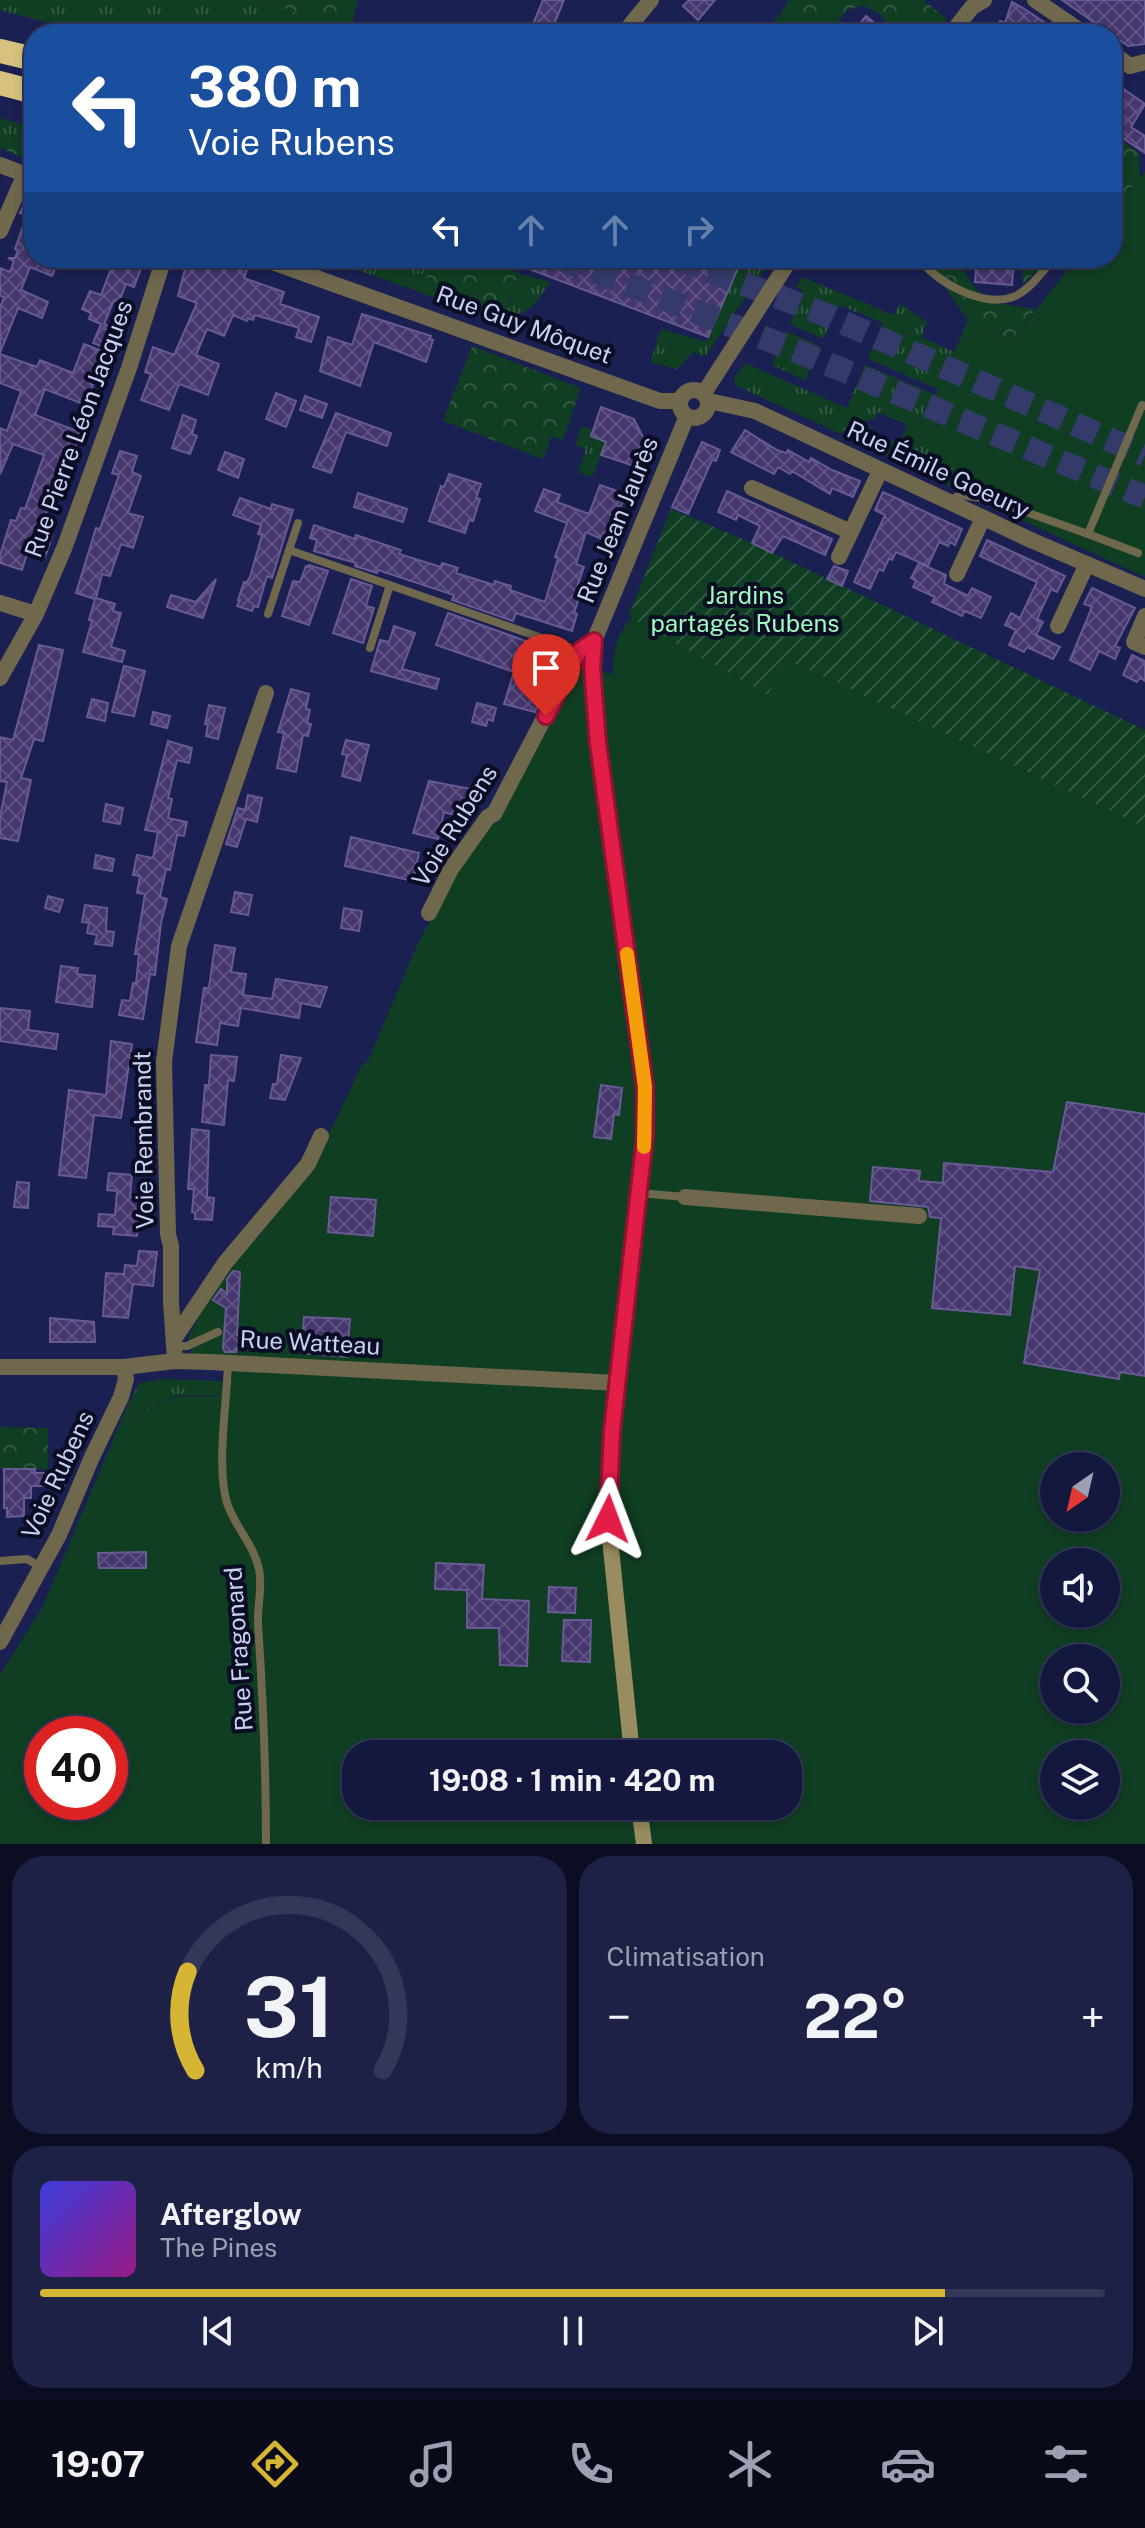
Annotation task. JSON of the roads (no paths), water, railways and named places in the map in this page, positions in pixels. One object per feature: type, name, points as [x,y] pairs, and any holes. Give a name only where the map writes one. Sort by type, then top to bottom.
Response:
[{"type":"highway","points":[[0,51],[24,57]]},
{"type":"highway","points":[[0,83],[24,89]]},
{"type":"street","points":[[631,24],[651,0]]},
{"type":"street","points":[[959,24],[972,7],[984,0]]},
{"type":"street","points":[[1035,0],[1070,24]]},
{"type":"street","points":[[1122,60],[1130,66],[1145,62]]},
{"type":"street","points":[[0,165],[24,174]]},
{"type":"street","points":[[0,231],[24,185]]},
{"type":"street","name":"Rue Pierre Léon Jacques","points":[[0,678],[36,614],[65,546],[161,268]]},
{"type":"street","name":"Rue Guy Môquet","points":[[289,268],[683,408]]},
{"type":"street","points":[[706,397],[690,390],[683,408],[696,418],[704,414],[706,397],[785,268]]},
{"type":"street","name":"Rue Émile Goeury","points":[[706,397],[755,411],[880,471],[1145,589]]},
{"type":"street","name":"Rue Jean Jaurès","points":[[594,641],[683,408]]},
{"type":"street","points":[[839,557],[880,471]]},
{"type":"street","points":[[752,488],[851,532]]},
{"type":"street","points":[[957,574],[983,518]]},
{"type":"street","points":[[1058,626],[1087,564]]},
{"type":"street","points":[[0,603],[36,614]]},
{"type":"street","points":[[1145,616],[1134,642],[1145,647]]},
{"type":"street","points":[[594,641],[592,667],[598,743],[645,1087],[645,1136],[618,1383],[608,1519],[631,1740]]},
{"type":"street","name":"Voie Rubens","points":[[429,913],[451,869],[488,817],[494,814],[579,651],[594,641]]},
{"type":"street","name":"Voie Rembrandt","points":[[175,1349],[168,1234],[164,1062],[179,946],[266,693]]},
{"type":"street","points":[[175,1349],[225,1263],[308,1164],[321,1136]]},
{"type":"street","points":[[685,1197],[919,1216]]},
{"type":"street","name":"Rue Watteau","points":[[0,1367],[124,1367],[175,1349],[228,1363],[618,1383]]},
{"type":"street","name":"Voie Rubens","points":[[0,1642],[59,1535],[121,1397],[126,1379],[124,1367]]},
{"type":"street","points":[[641,1820],[644,1844]]},
{"type":"lane","points":[[927,268],[974,296],[999,299],[1022,291],[1044,268]]},
{"type":"lane","points":[[1088,534],[1142,405],[1145,406]]},
{"type":"lane","points":[[953,504],[960,495],[989,499],[1138,553]]},
{"type":"lane","points":[[268,614],[298,523]]},
{"type":"lane","points":[[289,550],[579,651]]},
{"type":"lane","points":[[370,648],[390,585]]},
{"type":"lane","points":[[639,1193],[685,1197]]},
{"type":"lane","points":[[175,1349],[218,1332]]},
{"type":"lane","name":"Rue Fragonard","points":[[228,1363],[224,1405],[224,1490],[228,1508],[259,1567],[261,1584],[257,1618],[265,1735],[266,1844]]},
{"type":"lane","points":[[0,1561],[27,1559],[41,1567]]},
{"type":"tunnel","points":[[585,268],[802,353],[1145,497]]},
{"type":"tunnel","points":[[702,268],[824,314],[1145,455]]},
{"type":"park label","name":"Jardins partagés Rubens","points":[[745,610]]}]
